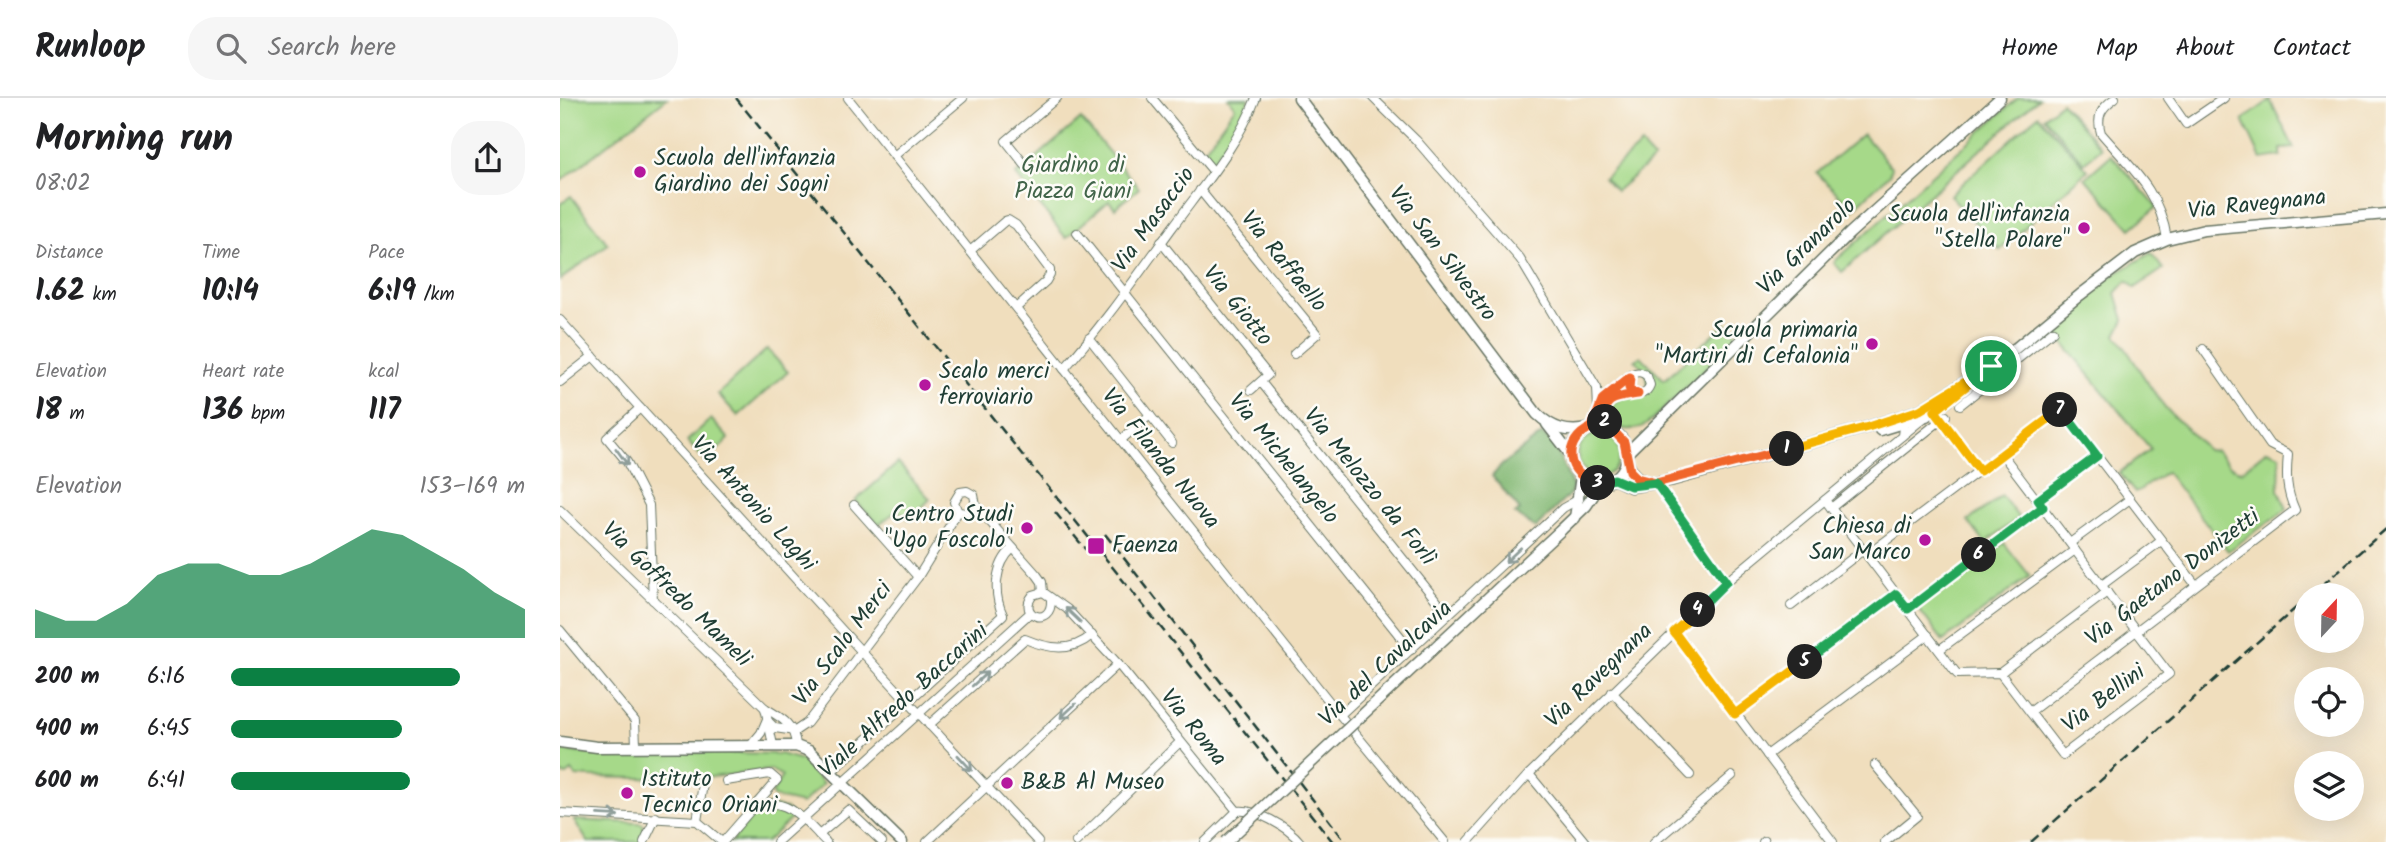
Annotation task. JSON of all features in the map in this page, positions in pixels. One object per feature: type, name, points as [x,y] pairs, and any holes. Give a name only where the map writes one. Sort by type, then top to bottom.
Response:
[{"type":"main road","name":"Via San Silvestro","points":[[1301,98],[1381,209],[1571,455]]},
{"type":"main road","name":"Via Granarolo","points":[[1627,457],[1649,430],[1850,233],[2000,98]]},
{"type":"main road","name":"Via Ravegnana","points":[[1902,429],[1935,402],[1991,366],[2008,361],[2116,266],[2135,253],[2167,239],[2204,230],[2386,214]]},
{"type":"main road","name":"Via Ravegnana","points":[[1902,429],[1937,416],[1991,366]]},
{"type":"main road","points":[[1545,421],[1562,430],[1573,432],[1607,428],[1633,435],[1649,430]]},
{"type":"main road","points":[[1590,428],[1575,439],[1571,455],[1574,467],[1581,476],[1601,484],[1614,479],[1624,468],[1627,457]]},
{"type":"main road","points":[[1614,479],[1631,486],[1656,483],[1841,435],[1902,429]]},
{"type":"main road","points":[[1841,435],[1902,429]]},
{"type":"main road","points":[[1615,431],[1624,442],[1630,471],[1637,478],[1656,483]]},
{"type":"main road","points":[[1575,518],[1581,476]]},
{"type":"main road","name":"Via del Cavalcavia","points":[[1226,842],[1575,518],[1601,484]]},
{"type":"main road","points":[[560,742],[597,747],[796,746],[809,751],[902,842]]},
{"type":"street","name":"Via Filanda Nuova","points":[[848,98],[1340,715],[1448,842]]},
{"type":"street","points":[[894,156],[963,98]]},
{"type":"street","points":[[1025,165],[1006,142],[1057,98]]},
{"type":"street","name":"Via Masaccio","points":[[1152,98],[1213,171]]},
{"type":"street","name":"Via Masaccio","points":[[1064,369],[1200,190],[1248,120],[1254,98]]},
{"type":"street","points":[[1373,98],[1416,140],[1520,258],[1597,388],[1603,392],[1611,391]]},
{"type":"street","points":[[2115,98],[2100,112],[2098,123],[2101,133],[2154,195],[2163,214],[2167,239]]},
{"type":"street","points":[[2168,98],[2186,124],[2224,98]]},
{"type":"street","name":"Via Raffaello","points":[[1200,190],[1317,334],[1294,354]]},
{"type":"street","points":[[970,251],[1005,221],[1016,225],[1050,270],[1050,274],[1049,278],[1016,308]]},
{"type":"street","name":"Via Masaccio","points":[[1077,233],[1125,292]]},
{"type":"street","name":"Via Giotto","points":[[1161,242],[1269,375],[1251,390]]},
{"type":"street","name":"Via Michelangelo","points":[[1125,292],[1411,650]]},
{"type":"street","name":"Via Antonio Laghi","points":[[560,320],[1038,842]]},
{"type":"street","name":"Via Ravegnana","points":[[1960,405],[2008,361],[2053,331]]},
{"type":"street","points":[[1089,338],[1172,443]]},
{"type":"street","name":"Via Gaetano Donizetti","points":[[2030,712],[2295,510],[2285,479],[2288,454],[2270,445],[2203,349]]},
{"type":"street","points":[[560,382],[593,356]]},
{"type":"street","points":[[1590,428],[1603,399],[1611,391],[1638,372],[1644,374],[1649,379],[1649,388],[1644,393],[1615,398],[1608,402],[1604,410],[1605,422],[1615,431]]},
{"type":"street","points":[[1630,377],[1629,388],[1638,394]]},
{"type":"street","name":"Via Melozzo da Forlì","points":[[1261,382],[1448,615]]},
{"type":"street","points":[[1597,388],[1598,408]]},
{"type":"street","points":[[640,408],[607,438],[627,462],[649,505],[653,600]]},
{"type":"street","points":[[1791,606],[1980,471],[2061,409],[2195,584]]},
{"type":"street","points":[[1121,440],[1150,415]]},
{"type":"street","points":[[1937,416],[1980,471]]},
{"type":"street","name":"Via Ravegnana","points":[[1831,508],[1937,416]]},
{"type":"street","name":"Via Ravegnana","points":[[1468,842],[1529,774],[1726,582],[1825,500],[1902,429]]},
{"type":"street","points":[[2002,454],[2137,631]]},
{"type":"street","points":[[1908,609],[2097,456]]},
{"type":"street","points":[[1656,483],[1726,582]]},
{"type":"street","points":[[976,506],[969,513],[958,512],[954,502],[960,492],[967,491],[974,495],[976,506],[1042,583],[1042,592],[1051,600],[1051,607],[1039,617],[1031,612],[1030,597],[1042,592]]},
{"type":"street","name":"Via del Cavalcavia","points":[[1340,715],[1563,508],[1579,499]]},
{"type":"street","points":[[1939,650],[2130,499]]},
{"type":"street","points":[[1825,500],[1957,674],[2000,673],[2161,541]]},
{"type":"street","name":"Via Scalo Merci","points":[[854,505],[918,577]]},
{"type":"street","name":"Via Goffredo Mameli","points":[[560,510],[765,708],[783,719],[795,731]]},
{"type":"street","name":"Via Scalo Merci","points":[[795,731],[807,723],[918,577],[958,512]]},
{"type":"street","name":"Viale Alfredo Baccarini","points":[[831,772],[1003,615],[997,602],[996,584],[1000,568],[1013,548]]},
{"type":"street","points":[[1735,714],[1896,594]]},
{"type":"street","name":"Via Roma","points":[[1051,600],[1067,609],[1118,664],[1237,811]]},
{"type":"street","name":"Viale Alfredo Baccarini","points":[[778,842],[1031,612]]},
{"type":"street","points":[[560,630],[635,721],[636,745]]},
{"type":"street","name":"Via Bellini","points":[[2030,712],[2063,755],[2169,674],[2137,631]]},
{"type":"street","points":[[1674,632],[1833,842]]},
{"type":"street","name":"Viale Alfredo Baccarini","points":[[929,725],[1025,639],[1049,648],[1069,648],[1082,643],[1091,635]]},
{"type":"street","points":[[1767,755],[1928,635]]},
{"type":"street","points":[[927,842],[1118,664]]},
{"type":"street","points":[[2000,673],[2030,712]]},
{"type":"street","points":[[1612,692],[1690,775]]},
{"type":"street","points":[[765,708],[773,746]]},
{"type":"street","points":[[767,719],[775,728],[795,731],[796,746]]},
{"type":"street","points":[[751,745],[761,733],[767,719]]},
{"type":"street","points":[[1076,842],[1180,742]]},
{"type":"street","points":[[1875,765],[1917,816],[1885,842]]},
{"type":"street","points":[[560,813],[697,821],[723,842],[777,780],[770,774],[726,781]]},
{"type":"street","points":[[1529,774],[1585,842]]},
{"type":"street","points":[[1654,842],[1732,776]]},
{"type":"street","points":[[697,821],[703,784]]},
{"type":"street","points":[[757,803],[781,804],[796,811],[822,839],[848,810],[882,842]]},
{"type":"street","points":[[1205,842],[1237,811],[1245,809],[1279,824],[1300,842]]},
{"type":"street","points":[[644,842],[656,817]]},
{"type":"green space","points":[[560,98],[667,98],[561,181]]},
{"type":"green space","points":[[1228,98],[1249,98],[1243,118],[1210,164],[1202,153],[1235,107]]},
{"type":"green space","points":[[2018,98],[2039,98],[1842,272],[1834,262]]},
{"type":"green space","points":[[2270,100],[2294,148],[2281,149],[2281,156],[2261,159],[2243,120]]},
{"type":"green space","points":[[2061,102],[2101,148],[2084,163],[2044,117]]},
{"type":"green space","points":[[2038,115],[2088,170],[2000,250],[1950,195]]},
{"type":"green space","name":"Giardino di Piazza Giani","points":[[1081,119],[1139,188],[1115,208],[1109,201],[1066,238],[1016,175]]},
{"type":"green space","points":[[1863,134],[1892,168],[1889,175],[1853,209],[1817,173]]},
{"type":"green space","points":[[1641,145],[1654,159],[1616,191],[1604,177]]},
{"type":"green space","points":[[2111,155],[2157,207],[2131,229],[2085,178]]},
{"type":"green space","points":[[571,196],[608,244],[560,280],[560,204]]},
{"type":"green space","points":[[2151,253],[2163,269],[2135,288],[2127,281],[2116,293],[2124,320],[2116,335],[2165,407],[2207,450],[2216,451],[2230,466],[2241,471],[2267,450],[2280,455],[2279,490],[2287,509],[2228,551],[2166,472],[2135,493],[2119,473],[2151,449],[2053,331],[2077,301],[2105,280]]},
{"type":"green space","points":[[1726,323],[1739,337],[1651,421],[1633,429],[1615,425],[1607,414],[1613,403],[1624,397],[1649,392],[1646,371],[1635,360],[1641,356],[1664,380]]},
{"type":"green space","points":[[767,349],[788,372],[738,416],[718,394]]},
{"type":"green space","points":[[711,419],[729,439],[705,461],[687,441]]},
{"type":"green space","points":[[1542,434],[1554,444],[1573,487],[1570,494],[1536,528],[1515,514],[1520,510],[1492,476]]},
{"type":"green space","points":[[1599,434],[1614,440],[1620,455],[1614,470],[1599,476],[1584,470],[1578,455],[1584,440]]},
{"type":"green space","points":[[898,463],[930,499],[910,520],[898,510],[879,524],[855,501]]},
{"type":"green space","points":[[2002,496],[2019,518],[1985,543],[1968,521]]},
{"type":"green space","points":[[2004,543],[2030,576],[1943,641],[1918,608]]},
{"type":"green space","points":[[560,750],[595,755],[701,752],[780,754],[802,760],[823,784],[802,804],[773,797],[772,793],[782,776],[771,770],[695,779],[689,775],[684,779],[590,777],[576,776],[572,771],[567,775],[560,774]]},
{"type":"green space","points":[[770,805],[786,809],[793,817],[766,842],[731,842],[756,811]]},
{"type":"green space","points":[[574,820],[639,823],[643,824],[645,834],[641,842],[588,842]]},
{"type":"railway","points":[[736,98],[1333,842]]},
{"type":"railway","points":[[1055,512],[1086,550]]},
{"type":"railway","points":[[2325,583],[2386,529]]},
{"type":"railway","points":[[1105,534],[1346,842]]},
{"type":"railway","points":[[2031,842],[2294,610]]},
{"type":"place","name":"Scuola dell'infanzia Giardino dei Sogni","points":[[640,172]]},
{"type":"place","name":"Scuola dell'infanzia \"Stella Polare\"","points":[[2084,228]]},
{"type":"place","name":"Scuola primaria \"Martiri di Cefalonia\"","points":[[1872,344]]},
{"type":"place","name":"Scalo merci ferroviario","points":[[925,385]]},
{"type":"place","name":"Centro Studi \"Ugo Foscolo\"","points":[[1027,528]]},
{"type":"place","name":"Chiesa di San Marco","points":[[1925,540]]},
{"type":"place","name":"Faenza","points":[[1096,546]]},
{"type":"place","name":"B&B Al Museo","points":[[1007,783]]},
{"type":"place","name":"Istituto Tecnico Oriani","points":[[627,793]]},
{"type":"route","points":[[1991,366],[1935,402],[1904,416],[1656,483],[1637,478],[1630,471],[1626,447],[1621,436],[1605,422],[1604,410],[1608,402],[1638,394],[1629,388],[1630,377],[1603,399],[1592,427],[1575,439],[1571,455],[1574,467],[1581,476],[1601,484],[1614,479],[1631,486],[1656,483],[1726,582],[1674,632],[1735,714],[1896,594],[1908,609],[2043,507],[2038,500],[2097,456],[2061,409],[1980,471],[1935,411],[1991,366]]}]
